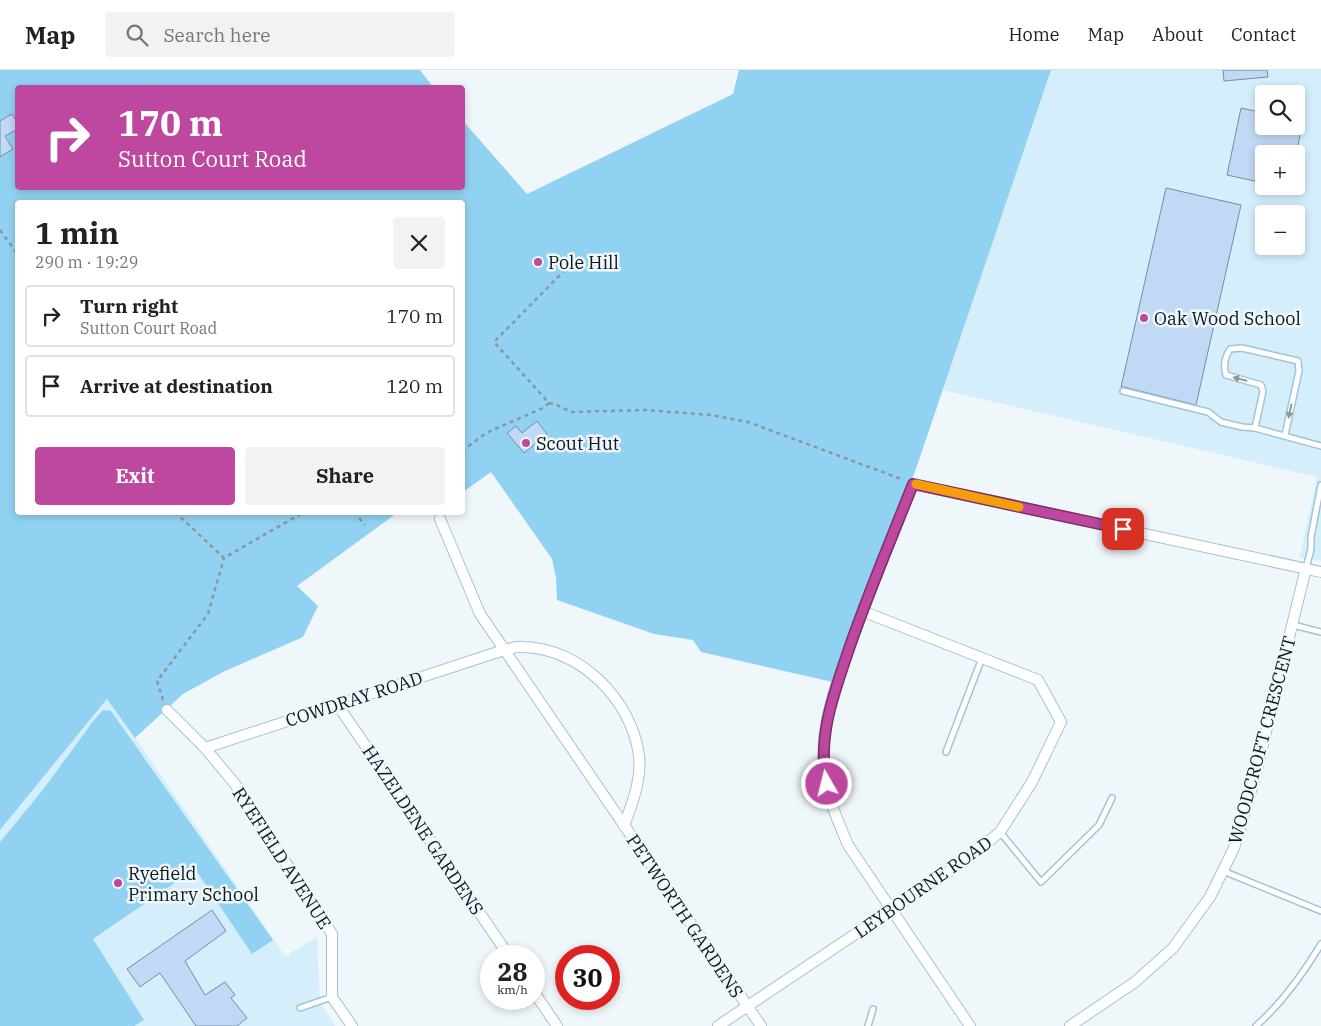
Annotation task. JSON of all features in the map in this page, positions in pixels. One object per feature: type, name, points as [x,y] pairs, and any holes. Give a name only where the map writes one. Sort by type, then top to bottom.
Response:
[{"type":"street","points":[[970,1026],[848,844],[834,812],[824,769],[824,746],[831,701],[862,611],[913,484],[1321,572]]},
{"type":"street","name":"PETWORTH GARDENS","points":[[440,519],[480,614],[762,1026]]},
{"type":"street","name":"WOODCROFT CRESCENT","points":[[1070,1026],[1135,982],[1173,948],[1210,897],[1234,848],[1255,777],[1306,568]]},
{"type":"street","name":"LEYBOURNE ROAD","points":[[718,1026],[960,864],[1000,832],[1032,782],[1061,722],[1038,680],[862,611]]},
{"type":"street","name":"PETWORTH GARDENS","points":[[504,650],[520,646],[541,648],[563,655],[585,668],[602,682],[615,699],[635,737],[639,756],[634,800],[624,826]]},
{"type":"street","name":"COWDRAY ROAD","points":[[204,748],[504,650]]},
{"type":"street","name":"HAZELDENE GARDENS","points":[[337,704],[501,945]]},
{"type":"street","name":"RYEFIELD AVENUE","points":[[167,710],[204,748],[235,784],[332,934],[332,997]]},
{"type":"street","points":[[332,997],[352,1026]]},
{"type":"street","points":[[545,1008],[557,1026]]},
{"type":"lane","points":[[1255,428],[1263,391],[1261,385],[1226,375],[1224,368],[1230,349],[1242,348],[1298,361],[1299,371],[1285,435]]},
{"type":"lane","points":[[1123,391],[1208,412],[1221,422],[1285,435],[1321,446]]},
{"type":"lane","points":[[1306,568],[1311,549],[1310,537],[1321,485]]},
{"type":"lane","points":[[1292,624],[1321,632]]},
{"type":"lane","points":[[946,752],[982,658]]},
{"type":"lane","points":[[1000,832],[1041,882],[1099,825],[1112,798]]},
{"type":"lane","points":[[1223,871],[1321,911]]},
{"type":"lane","points":[[1256,1026],[1272,1012],[1309,965],[1321,944]]},
{"type":"lane","points":[[300,1008],[332,997]]},
{"type":"lane","points":[[868,1026],[873,1009]]},
{"type":"path","points":[[0,230],[15,251]]},
{"type":"path","points":[[564,271],[494,342],[549,403],[572,412],[645,410],[711,415],[748,422],[913,484]]},
{"type":"path","points":[[465,449],[486,433],[543,408],[549,403]]},
{"type":"path","points":[[178,515],[224,558]]},
{"type":"path","points":[[167,710],[157,681],[208,614],[224,558],[299,515]]},
{"type":"path","points":[[357,515],[365,525]]},
{"type":"shaded area","points":[[0,70],[420,70],[431,85],[15,85],[15,190],[465,190],[465,123],[527,194],[733,94],[739,70],[1051,70],[918,463],[837,683],[701,652],[693,640],[654,634],[557,600],[556,577],[552,559],[491,472],[465,491],[465,200],[15,200],[15,515],[394,515],[297,586],[318,606],[303,637],[223,672],[183,694],[135,738],[107,699],[0,830]]},
{"type":"shaded area","name":"Oak Wood School","points":[[1051,70],[1321,70],[1321,561],[1300,557],[1317,477],[943,390]]},
{"type":"shaded area","name":"Ryefield Primary School","points":[[108,698],[285,956],[317,937],[320,1002],[335,1026],[0,1026],[0,830]]},
{"type":"shaded area","name":"Ryefield Primary School","points":[[103,710],[111,711],[273,940],[252,954],[195,869],[93,939],[144,1020],[134,1026],[0,1026],[0,842],[42,791]]},
{"type":"building","points":[[1223,70],[1267,70],[1268,77],[1224,81]]},
{"type":"building","points":[[1241,108],[1255,111],[1255,135],[1300,135],[1298,145],[1255,145],[1255,181],[1227,175]]},
{"type":"building","points":[[12,114],[15,119],[15,131],[5,136],[13,149],[0,157],[0,121]]},
{"type":"building","points":[[1166,188],[1241,205],[1196,405],[1121,387]]},
{"type":"building","name":"Scout Hut","points":[[537,421],[547,434],[524,453],[507,433],[516,426],[522,433]]},
{"type":"building","points":[[212,910],[226,931],[185,961],[205,995],[225,982],[235,995],[231,998],[247,1018],[237,1026],[196,1026],[160,973],[140,987],[127,969]]},
{"type":"slow traffic","points":[[916,484],[1019,507]]},
{"type":"place","name":"Pole Hill","points":[[538,262]]},
{"type":"place","name":"Oak Wood School","points":[[1144,318]]},
{"type":"place","name":"Scout Hut","points":[[526,443]]},
{"type":"place","name":"Ryefield Primary School","points":[[118,883]]},
{"type":"route","points":[[827,784],[824,769],[824,746],[831,701],[862,611],[913,484],[1123,529]]}]
